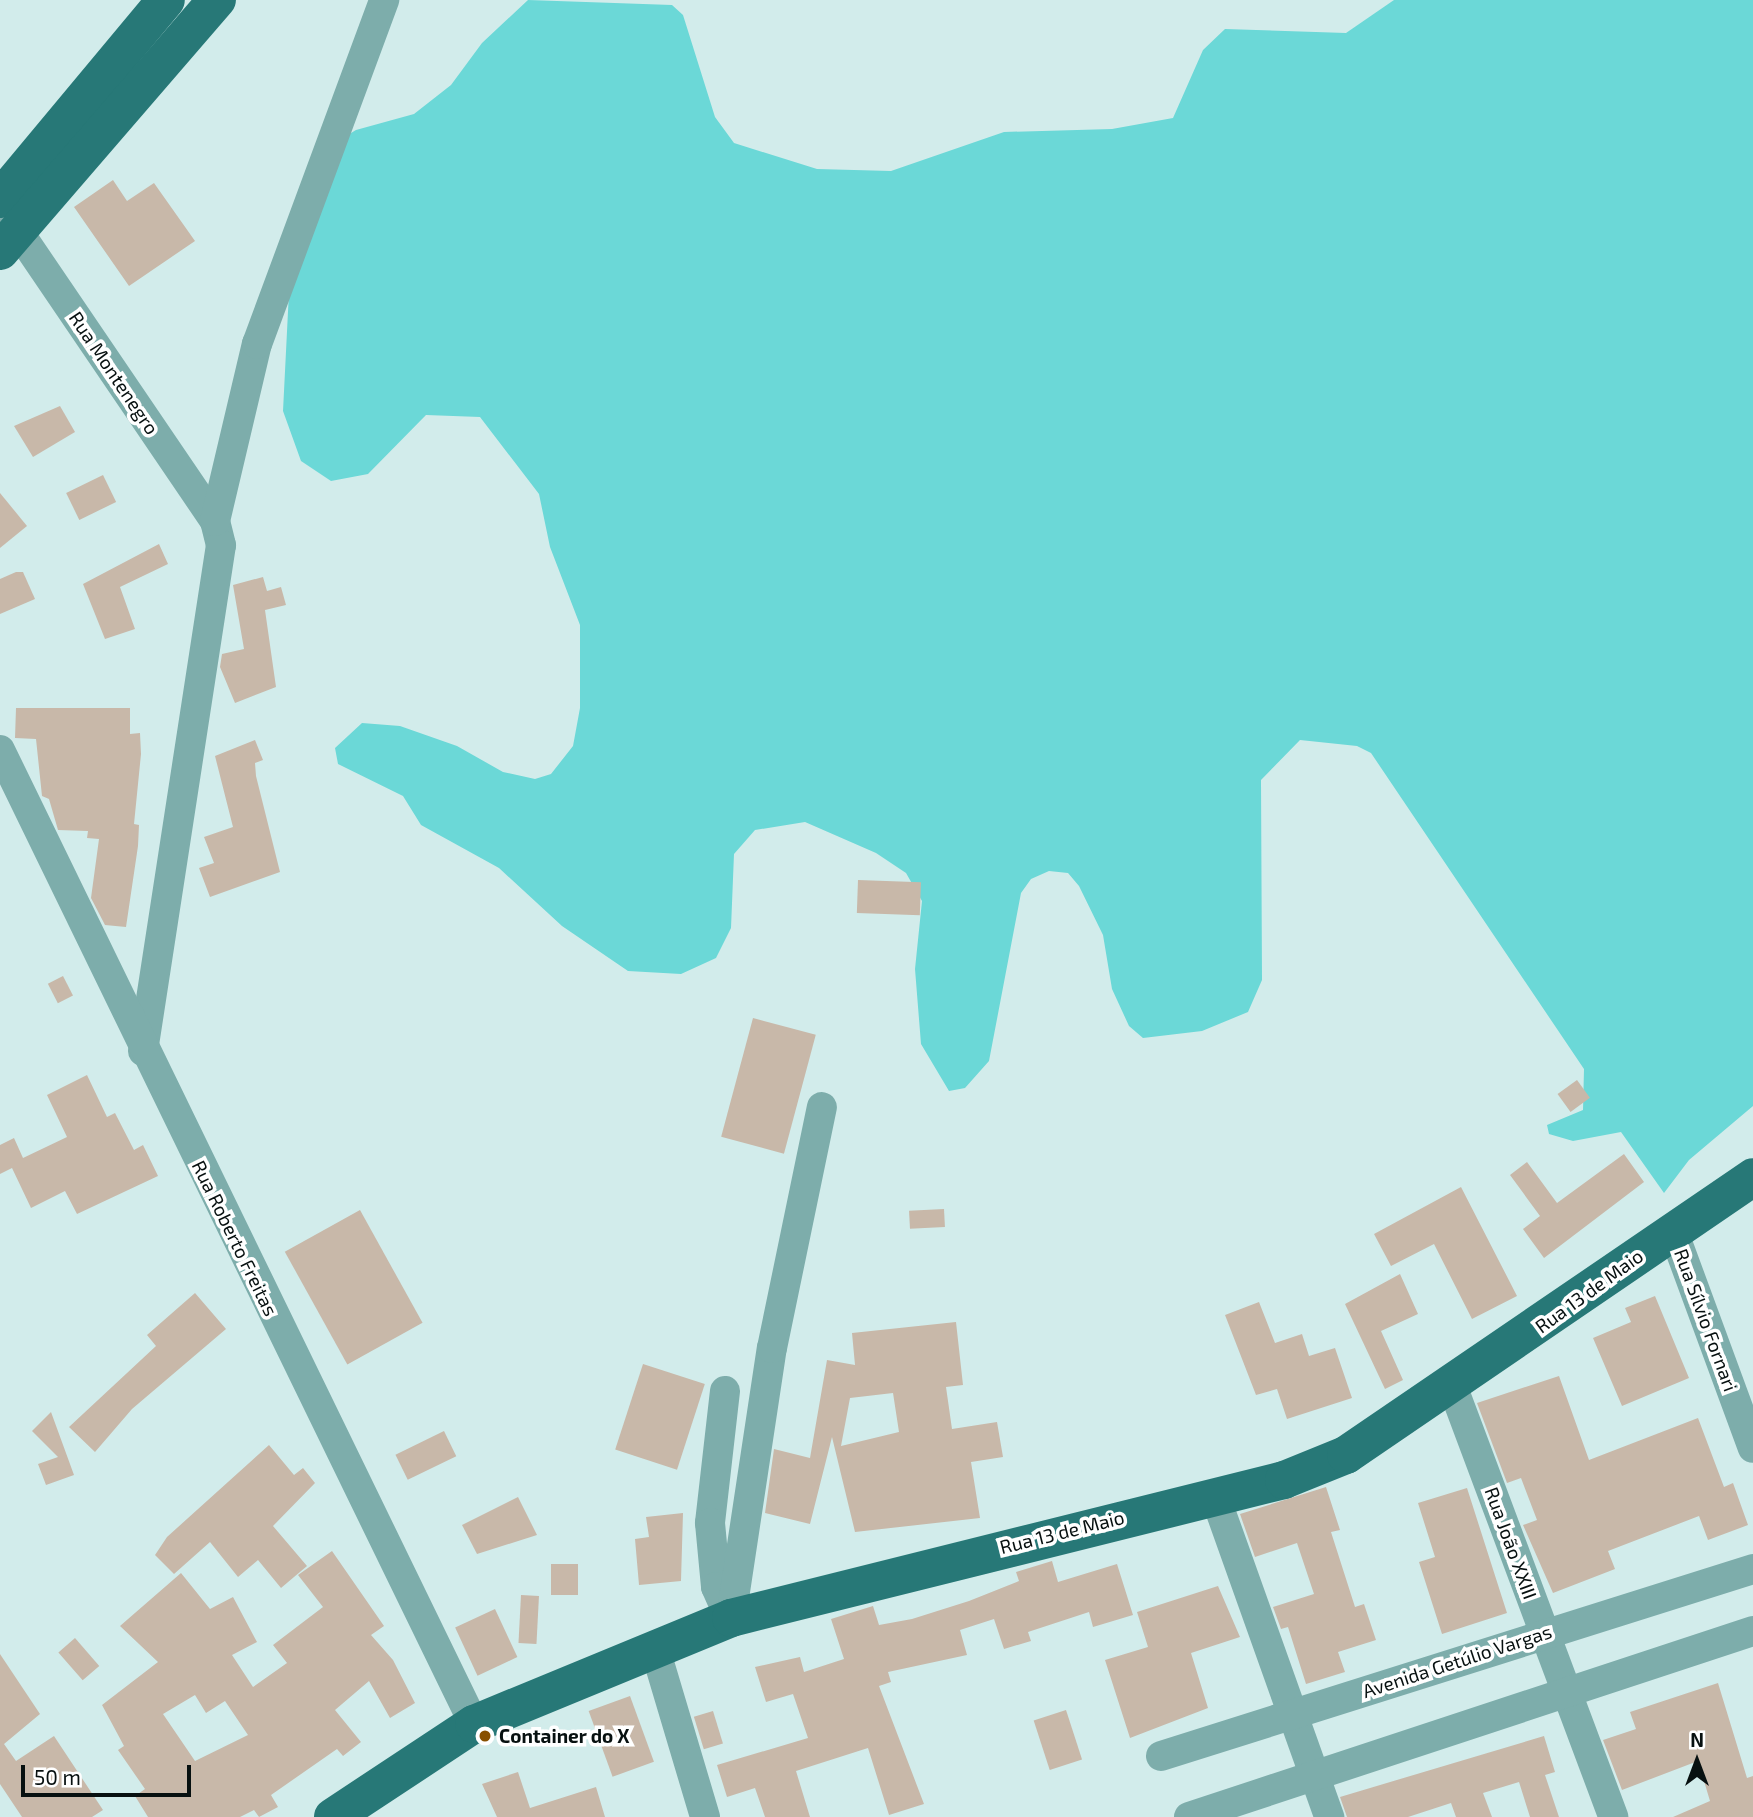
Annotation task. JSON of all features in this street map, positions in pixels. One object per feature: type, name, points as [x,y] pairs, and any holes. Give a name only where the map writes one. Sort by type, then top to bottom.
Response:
[{"type":"main road","points":[[4,221],[166,0]]},
{"type":"main road","points":[[4,221],[217,0]]},
{"type":"main road","name":"Rua 13 de Maio","points":[[334,1817],[474,1724],[731,1618],[1284,1480],[1346,1455],[1453,1388],[1753,1177]]},
{"type":"street","points":[[143,1051],[218,533],[257,344],[384,0]]},
{"type":"street","name":"Rua Montenegro","points":[[4,221],[218,533]]},
{"type":"street","name":"Rua Roberto Freitas","points":[[0,750],[143,1051],[474,1724]]},
{"type":"street","points":[[731,1618],[772,1348],[822,1107]]},
{"type":"street","name":"Rua Sílvio Fornari","points":[[1673,1231],[1753,1448]]},
{"type":"street","name":"Rua João XXIII","points":[[1453,1388],[1613,1817]]},
{"type":"street","points":[[725,1391],[710,1523],[716,1587],[731,1618]]},
{"type":"street","points":[[1215,1496],[1329,1817]]},
{"type":"street","name":"Avenida Getúlio Vargas","points":[[1161,1756],[1544,1632],[1753,1569]]},
{"type":"street","points":[[1189,1817],[1753,1631]]},
{"type":"street","points":[[655,1649],[705,1817]]},
{"type":"shaded area","points":[[528,0],[672,5],[683,15],[715,117],[734,143],[817,169],[891,171],[1004,132],[1112,129],[1173,118],[1203,50],[1225,29],[1346,33],[1394,0],[1753,0],[1753,1106],[1689,1160],[1664,1193],[1621,1132],[1573,1141],[1549,1134],[1547,1125],[1583,1110],[1584,1069],[1371,753],[1357,746],[1300,740],[1261,780],[1262,980],[1248,1012],[1202,1031],[1143,1038],[1129,1026],[1112,989],[1103,935],[1079,886],[1068,873],[1049,871],[1031,879],[1021,893],[989,1061],[965,1088],[949,1091],[921,1044],[915,969],[922,901],[906,873],[876,853],[805,822],[755,830],[734,854],[731,928],[716,958],[681,974],[628,971],[562,926],[499,868],[421,825],[403,796],[338,764],[335,748],[362,723],[400,726],[457,746],[503,772],[535,779],[551,774],[573,746],[580,708],[580,625],[550,547],[539,494],[480,417],[426,415],[368,474],[331,481],[301,461],[283,411],[293,212],[326,148],[356,130],[414,114],[451,85],[482,43]]},
{"type":"building","points":[[113,180],[127,201],[154,183],[195,241],[129,286],[74,207]]},
{"type":"building","points":[[60,406],[75,432],[33,457],[14,426]]},
{"type":"building","points":[[103,475],[116,502],[79,520],[66,493]]},
{"type":"building","points":[[0,493],[27,526],[0,548]]},
{"type":"building","points":[[159,544],[168,564],[120,587],[135,629],[105,639],[83,584]]},
{"type":"building","points":[[23,572],[35,599],[0,614],[0,579]]},
{"type":"building","points":[[263,577],[267,591],[281,587],[286,605],[265,610],[276,687],[235,703],[220,667],[222,654],[244,649],[233,585]]},
{"type":"building","points":[[16,708],[130,708],[130,734],[140,733],[141,754],[134,824],[139,825],[138,846],[126,927],[105,925],[91,898],[99,839],[87,838],[88,831],[58,830],[49,799],[42,796],[36,739],[15,738]]},
{"type":"building","points":[[255,740],[263,760],[255,763],[256,776],[280,872],[210,897],[199,868],[214,863],[204,837],[233,827],[215,756]]},
{"type":"building","points":[[858,880],[921,882],[920,915],[857,913]]},
{"type":"building","points":[[63,976],[73,996],[58,1003],[48,984]]},
{"type":"building","points":[[753,1018],[816,1035],[784,1154],[721,1137]]},
{"type":"building","points":[[87,1075],[107,1117],[115,1113],[134,1150],[143,1145],[158,1176],[77,1214],[65,1191],[31,1208],[12,1168],[0,1174],[0,1145],[14,1138],[23,1158],[67,1137],[47,1095]]},
{"type":"building","points":[[1577,1080],[1590,1098],[1571,1112],[1558,1094]]},
{"type":"building","points":[[1624,1154],[1644,1182],[1544,1258],[1523,1229],[1540,1216],[1510,1175],[1527,1162],[1557,1203]]},
{"type":"building","points":[[1461,1187],[1517,1296],[1472,1319],[1434,1244],[1391,1266],[1374,1234]]},
{"type":"building","points":[[944,1209],[945,1227],[910,1229],[909,1211]]},
{"type":"building","points":[[360,1210],[423,1323],[347,1365],[285,1252]]},
{"type":"building","points":[[1400,1274],[1418,1314],[1381,1331],[1403,1380],[1385,1389],[1345,1304]]},
{"type":"building","points":[[195,1293],[226,1329],[132,1409],[95,1452],[69,1427],[156,1346],[147,1335]]},
{"type":"building","points":[[1655,1296],[1689,1378],[1622,1406],[1593,1338],[1631,1322],[1625,1308]]},
{"type":"building","points":[[1259,1302],[1275,1343],[1302,1334],[1309,1356],[1335,1348],[1352,1398],[1287,1419],[1277,1389],[1256,1395],[1225,1315]]},
{"type":"building","points":[[956,1322],[963,1385],[946,1387],[952,1429],[997,1422],[1003,1457],[971,1462],[980,1518],[855,1532],[832,1437],[810,1524],[765,1513],[774,1449],[810,1458],[827,1360],[855,1365],[852,1333]],"holes":[[[893,1393],[899,1432],[841,1446],[850,1398]]]},
{"type":"building","points":[[643,1364],[705,1384],[677,1470],[615,1450]]},
{"type":"building","points":[[1559,1376],[1589,1460],[1698,1418],[1724,1487],[1733,1483],[1748,1525],[1708,1540],[1699,1516],[1608,1551],[1615,1569],[1553,1593],[1523,1525],[1537,1520],[1521,1478],[1507,1483],[1477,1403]]},
{"type":"building","points":[[51,1412],[74,1475],[46,1485],[38,1464],[58,1457],[32,1431]]},
{"type":"building","points":[[444,1431],[456,1456],[408,1480],[395,1455]]},
{"type":"building","points":[[269,1445],[294,1475],[303,1468],[315,1483],[273,1526],[307,1566],[281,1588],[258,1560],[238,1577],[210,1542],[174,1574],[155,1555],[167,1537]]},
{"type":"building","points":[[1326,1487],[1340,1530],[1331,1532],[1355,1607],[1364,1604],[1376,1640],[1338,1652],[1345,1672],[1306,1684],[1288,1627],[1281,1629],[1273,1607],[1314,1594],[1297,1543],[1255,1557],[1240,1514]]},
{"type":"building","points":[[1467,1488],[1507,1613],[1442,1634],[1419,1562],[1435,1557],[1418,1503]]},
{"type":"building","points":[[518,1497],[537,1535],[477,1554],[462,1525]]},
{"type":"building","points":[[683,1513],[681,1581],[639,1585],[635,1539],[649,1537],[646,1517]]},
{"type":"building","points":[[332,1551],[384,1626],[371,1635],[393,1660],[415,1703],[390,1718],[369,1681],[335,1710],[361,1742],[343,1756],[337,1749],[271,1795],[278,1807],[259,1817],[254,1810],[240,1817],[148,1817],[135,1796],[145,1789],[118,1750],[124,1746],[102,1705],[158,1662],[120,1626],[181,1573],[210,1609],[233,1597],[257,1642],[232,1655],[253,1687],[287,1663],[273,1645],[323,1607],[298,1575]],"holes":[[[195,1695],[206,1713],[225,1701],[248,1735],[195,1761],[163,1714]]]},
{"type":"building","points":[[1052,1561],[1058,1582],[1117,1564],[1133,1615],[1093,1627],[1089,1612],[1028,1632],[1031,1641],[1004,1649],[994,1619],[960,1630],[967,1655],[888,1672],[891,1682],[879,1686],[924,1804],[889,1815],[868,1748],[796,1771],[810,1817],[765,1817],[755,1788],[727,1797],[717,1765],[808,1738],[793,1694],[766,1702],[755,1667],[800,1657],[804,1672],[844,1659],[831,1619],[873,1606],[879,1625],[912,1619],[969,1601],[1019,1581],[1016,1572]]},
{"type":"building","points":[[551,1564],[578,1564],[578,1595],[551,1595]]},
{"type":"building","points":[[1218,1586],[1240,1637],[1191,1653],[1208,1708],[1130,1738],[1105,1660],[1148,1647],[1137,1612]]},
{"type":"building","points":[[521,1595],[539,1596],[536,1644],[518,1643]]},
{"type":"building","points":[[495,1609],[517,1657],[478,1676],[455,1628]]},
{"type":"building","points":[[75,1638],[99,1666],[83,1680],[58,1652]]},
{"type":"building","points":[[0,1654],[40,1714],[4,1744],[16,1761],[54,1736],[103,1810],[92,1817],[22,1817],[0,1784]]},
{"type":"building","points":[[1718,1683],[1747,1778],[1753,1776],[1753,1817],[1673,1817],[1710,1801],[1698,1761],[1622,1790],[1603,1740],[1636,1729],[1630,1712]]},
{"type":"building","points":[[630,1696],[654,1762],[613,1777],[589,1711]]},
{"type":"building","points":[[1066,1710],[1082,1759],[1050,1770],[1034,1721]]},
{"type":"building","points":[[713,1711],[723,1744],[704,1749],[694,1717]]},
{"type":"building","points":[[1544,1736],[1555,1772],[1545,1775],[1559,1817],[1530,1817],[1519,1782],[1483,1793],[1492,1817],[1456,1817],[1451,1803],[1408,1817],[1347,1817],[1340,1797]]},
{"type":"building","points":[[518,1772],[530,1808],[596,1787],[605,1817],[497,1817],[482,1784]]},
{"type":"place","name":"Container do X","points":[[485,1736]]}]
